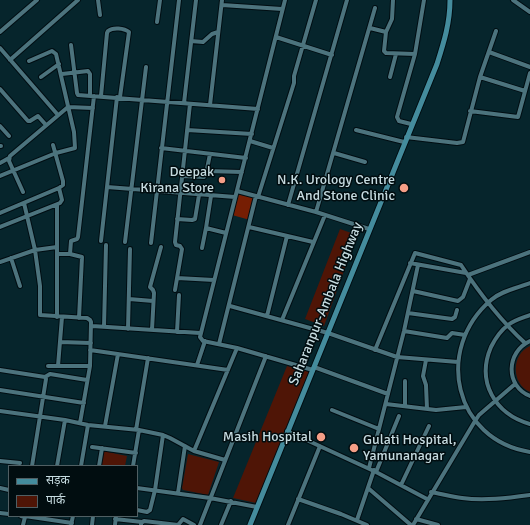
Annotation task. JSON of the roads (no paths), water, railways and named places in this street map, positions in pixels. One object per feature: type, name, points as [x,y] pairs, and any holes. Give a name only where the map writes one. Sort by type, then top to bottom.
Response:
[{"type":"main road","name":"Saharanpur-Ambala Highway","points":[[251,524],[411,124],[437,64],[445,38],[450,12],[450,0]]},
{"type":"street","points":[[0,32],[37,0]]},
{"type":"street","points":[[10,60],[73,2],[78,0]]},
{"type":"street","points":[[98,0],[100,15]]},
{"type":"street","points":[[157,22],[160,0]]},
{"type":"street","points":[[151,243],[178,0]]},
{"type":"street","points":[[184,103],[196,0]]},
{"type":"street","points":[[210,106],[222,0]]},
{"type":"street","points":[[285,0],[246,158],[200,333],[200,338],[205,341],[314,368],[388,394]]},
{"type":"street","points":[[219,344],[257,197],[294,83],[294,76],[316,0]]},
{"type":"street","points":[[288,205],[347,0]]},
{"type":"street","points":[[393,0],[392,20],[386,32],[384,51],[396,54],[415,54]]},
{"type":"street","points":[[411,124],[399,121],[397,117],[415,54],[424,0]]},
{"type":"street","points":[[513,0],[530,12]]},
{"type":"street","points":[[222,5],[282,9]]},
{"type":"street","points":[[316,212],[376,8]]},
{"type":"street","points":[[101,96],[108,30],[111,28],[126,30],[129,32],[118,97],[101,242]]},
{"type":"street","points":[[370,28],[386,32]]},
{"type":"street","points":[[191,41],[203,42],[212,34],[218,32]]},
{"type":"street","points":[[356,130],[405,140],[463,142],[480,77],[496,32]]},
{"type":"street","points":[[276,37],[332,55]]},
{"type":"street","points":[[71,45],[77,94],[258,109]]},
{"type":"street","points":[[0,48],[58,115]]},
{"type":"street","points":[[0,176],[56,153],[73,150],[76,147],[62,74],[56,54],[54,51],[29,61]]},
{"type":"street","points":[[488,52],[530,67]]},
{"type":"street","points":[[390,77],[396,54]]},
{"type":"street","points":[[41,77],[59,64]]},
{"type":"street","points":[[125,242],[146,67]]},
{"type":"street","points":[[62,74],[86,71],[89,72],[93,108],[78,237],[77,239],[71,241],[70,254]]},
{"type":"street","points":[[470,111],[518,117],[530,72]]},
{"type":"street","points":[[480,77],[525,91]]},
{"type":"street","points":[[0,89],[27,120],[30,121],[38,116],[46,125]]},
{"type":"street","points":[[175,290],[182,249],[180,246],[175,244],[177,219],[190,104]]},
{"type":"street","points":[[0,163],[9,158],[68,107],[93,108]]},
{"type":"street","points":[[0,126],[8,136]]},
{"type":"street","points":[[187,130],[252,134]]},
{"type":"street","points":[[250,141],[272,148]]},
{"type":"street","points":[[0,213],[59,188],[63,183],[53,145]]},
{"type":"street","points":[[161,148],[246,158]]},
{"type":"street","points":[[182,176],[204,177],[207,171],[210,154]]},
{"type":"street","points":[[334,154],[365,162]]},
{"type":"street","points":[[9,158],[23,192]]},
{"type":"street","points":[[207,171],[242,172]]},
{"type":"street","points":[[107,187],[235,197]]},
{"type":"street","points":[[0,227],[57,205],[62,201],[59,188]]},
{"type":"street","points":[[237,191],[316,212],[369,229]]},
{"type":"street","points":[[177,219],[195,219],[199,195]]},
{"type":"street","points":[[202,248],[211,196]]},
{"type":"street","points":[[24,203],[35,250],[40,286],[40,315],[89,319],[92,326],[90,366],[80,423]]},
{"type":"street","points":[[57,205],[57,254],[60,317],[58,366]]},
{"type":"street","points":[[282,320],[325,215]]},
{"type":"street","points":[[249,227],[313,242]]},
{"type":"street","points":[[206,228],[226,233]]},
{"type":"street","points":[[267,316],[287,236]]},
{"type":"street","points":[[104,327],[106,245]]},
{"type":"street","points":[[0,262],[35,250],[57,247]]},
{"type":"street","points":[[152,330],[153,291],[150,287],[161,247]]},
{"type":"street","points":[[128,329],[130,249]]},
{"type":"street","points":[[410,263],[468,276],[530,252]]},
{"type":"street","points":[[375,350],[413,255],[416,253],[461,265],[487,303],[507,326],[525,343]]},
{"type":"street","points":[[57,254],[70,254],[82,257],[80,318]]},
{"type":"street","points":[[11,258],[20,286]]},
{"type":"street","points":[[369,468],[404,331],[418,265]]},
{"type":"street","points":[[413,291],[458,301],[463,297],[468,276]]},
{"type":"street","points":[[177,278],[214,280]]},
{"type":"street","points":[[530,283],[498,295],[487,303],[472,322],[465,335],[458,362],[459,384],[466,407],[474,421],[501,443],[515,449],[530,452]]},
{"type":"street","points":[[177,332],[179,295]]},
{"type":"street","points":[[129,299],[153,301]]},
{"type":"street","points":[[230,306],[328,333],[397,357],[458,362]]},
{"type":"street","points":[[408,312],[452,319],[454,318],[457,310]]},
{"type":"street","points":[[530,315],[514,321],[498,336],[492,345],[486,366],[486,380],[496,401],[506,412],[520,421],[530,424]]},
{"type":"street","points":[[92,326],[200,333]]},
{"type":"street","points":[[404,331],[447,338],[452,333],[465,335]]},
{"type":"street","points":[[198,365],[205,341]]},
{"type":"street","points":[[530,341],[525,343],[518,350],[512,362],[512,376],[515,384],[521,391],[530,396]]},
{"type":"street","points":[[60,342],[91,343]]},
{"type":"street","points":[[194,451],[237,348]]},
{"type":"street","points":[[90,350],[228,370]]},
{"type":"street","points":[[105,426],[118,354]]},
{"type":"street","points":[[200,525],[266,356]]},
{"type":"street","points":[[133,465],[148,358]]},
{"type":"street","points":[[426,360],[423,376],[426,385],[427,409]]},
{"type":"street","points":[[48,366],[90,366]]},
{"type":"street","points":[[0,370],[45,377],[50,374],[87,380]]},
{"type":"street","points":[[32,465],[46,379],[45,377]]},
{"type":"street","points":[[404,381],[405,406]]},
{"type":"street","points":[[368,488],[412,525],[474,421],[515,384]]},
{"type":"street","points":[[0,390],[84,403]]},
{"type":"street","points":[[386,404],[441,410],[466,407]]},
{"type":"street","points":[[332,410],[379,429]]},
{"type":"street","points":[[0,411],[138,430],[163,435],[194,451],[225,460]]},
{"type":"street","points":[[357,520],[368,488],[399,416]]},
{"type":"street","points":[[57,465],[64,420]]},
{"type":"street","points":[[81,465],[88,424]]},
{"type":"street","points":[[401,485],[429,426]]},
{"type":"street","points":[[287,431],[369,468],[427,500]]},
{"type":"street","points":[[138,510],[147,512],[150,510],[155,490],[163,435]]},
{"type":"street","points":[[178,493],[185,446]]},
{"type":"street","points":[[288,525],[320,446]]},
{"type":"street","points":[[92,447],[136,453]]},
{"type":"street","points":[[98,465],[102,448]]},
{"type":"street","points":[[0,461],[20,463]]},
{"type":"street","points":[[138,488],[210,498],[257,507]]},
{"type":"street","points":[[432,492],[475,499],[530,495]]},
{"type":"street","points":[[298,499],[367,525]]},
{"type":"street","points":[[221,525],[231,502]]},
{"type":"street","points":[[37,517],[49,518],[72,524]]},
{"type":"street","points":[[115,525],[116,518],[141,523],[178,525],[183,519],[194,525]]},
{"type":"street","points":[[416,519],[438,525]]},
{"type":"place","name":"Deepak Kirana Store","points":[[222,180]]},
{"type":"place","name":"N.K. Urology Centre And Stone Clinic","points":[[404,188]]},
{"type":"place","name":"Masih Hospital","points":[[321,437]]},
{"type":"place","name":"Gulati Hospital, Yamunanagar","points":[[354,448]]}]
